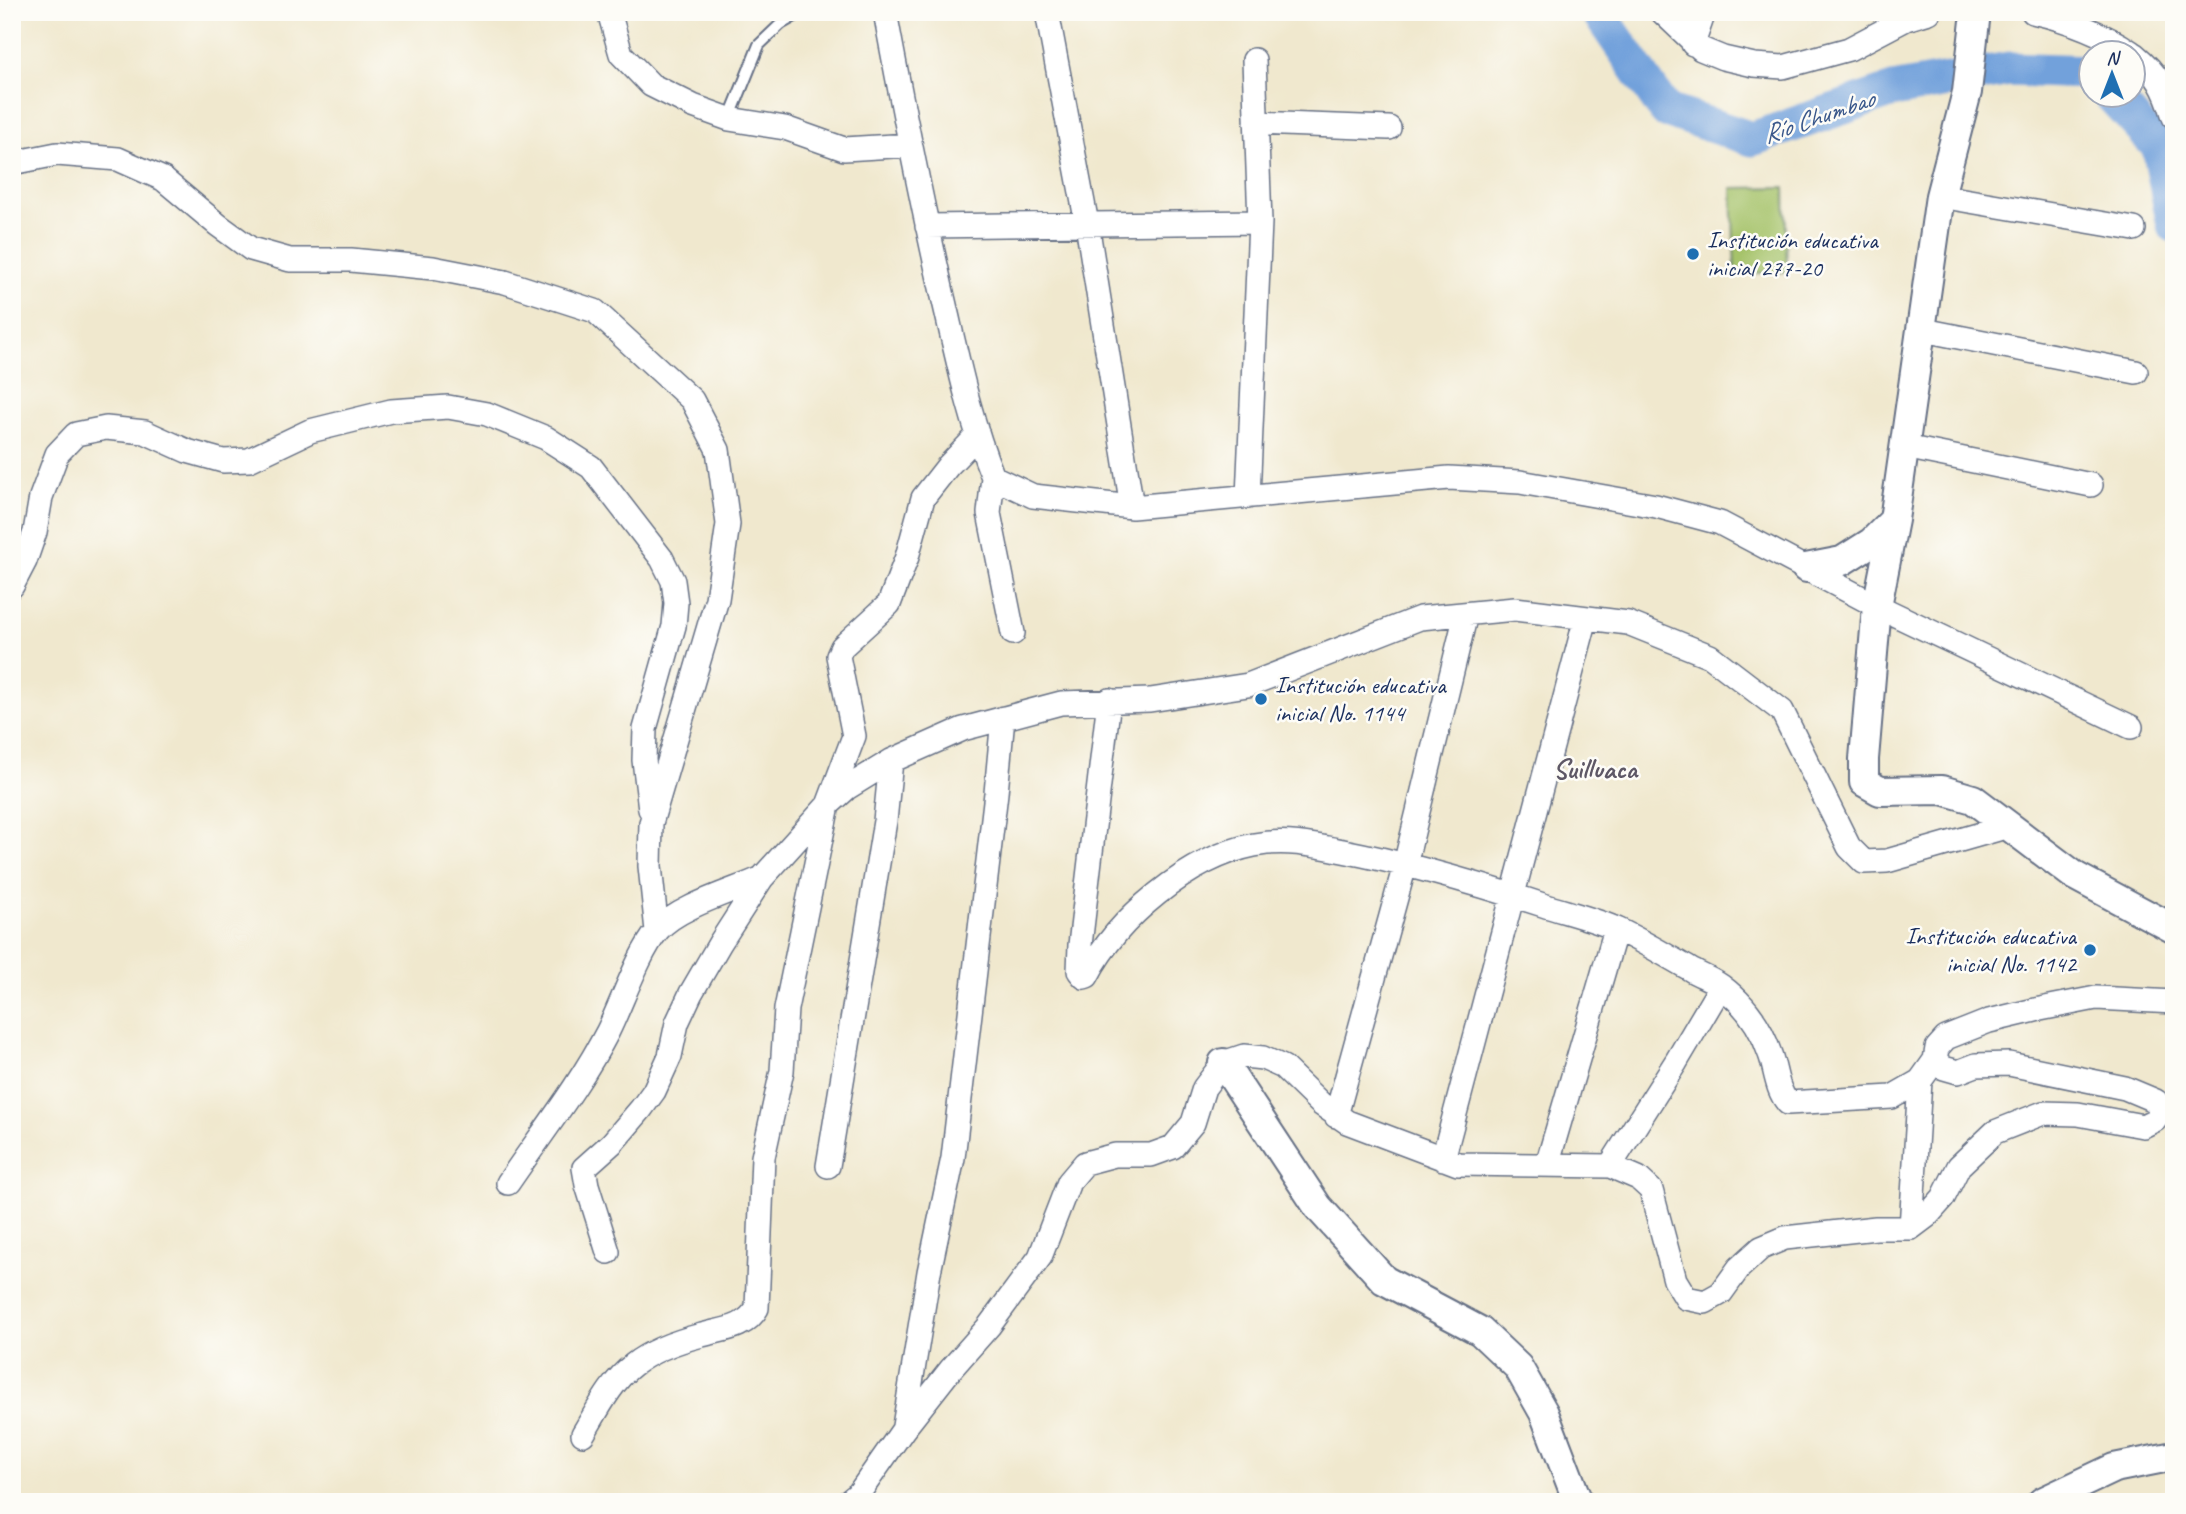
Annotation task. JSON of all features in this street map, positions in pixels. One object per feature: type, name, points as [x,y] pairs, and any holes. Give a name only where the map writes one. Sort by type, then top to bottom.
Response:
[{"type":"street","points":[[609,12],[621,54],[651,85],[693,106],[729,119],[785,128],[844,149],[910,145]]},
{"type":"street","points":[[885,12],[927,226],[977,436],[993,477],[989,513],[1013,633]]},
{"type":"street","points":[[1047,12],[1087,224],[1132,507]]},
{"type":"street","points":[[1661,12],[1693,44],[1723,58],[1754,65],[1783,67],[1849,50],[1906,19],[1929,12]]},
{"type":"street","points":[[1693,44],[1704,12]]},
{"type":"street","points":[[2033,12],[2068,22],[2106,38]]},
{"type":"street","points":[[1976,14],[1967,92],[1940,196],[1894,520],[1877,606],[1864,782],[1880,792],[1942,790],[1973,799],[2075,876],[2174,929]]},
{"type":"street","points":[[1248,497],[1260,222],[1254,61]]},
{"type":"street","points":[[2148,68],[2160,79],[2174,117]]},
{"type":"street","points":[[1256,123],[1389,128]]},
{"type":"street","points":[[12,163],[57,155],[118,159],[163,179],[251,249],[290,260],[351,260],[433,268],[505,282],[595,311],[692,400],[718,450],[728,524],[717,599],[652,823]]},
{"type":"street","points":[[1940,196],[2134,229]]},
{"type":"street","points":[[927,226],[1260,222]]},
{"type":"street","points":[[1923,330],[2136,372]]},
{"type":"street","points":[[12,586],[25,561],[35,532],[41,497],[57,454],[76,434],[106,428],[145,432],[187,451],[223,461],[249,460],[310,431],[391,411],[448,407],[487,414],[546,438],[591,467],[662,559],[673,581],[676,603],[674,626],[645,729],[644,760],[652,823],[650,866],[657,931]]},
{"type":"street","points":[[583,1434],[610,1389],[632,1365],[664,1347],[701,1335],[732,1329],[751,1318],[757,1308],[763,1157],[782,1071],[786,1009],[828,805],[854,736],[838,656],[842,647],[889,604],[907,557],[923,498],[948,466],[977,436]]},
{"type":"street","points":[[1905,447],[2091,485]]},
{"type":"street","points":[[993,477],[1033,496],[1132,507],[1248,497],[1300,489],[1449,478],[1520,482],[1656,506],[1720,523],[1877,606],[2131,727]]},
{"type":"street","points":[[1806,568],[1842,562],[1872,542],[1894,520]]},
{"type":"street","points":[[608,1252],[584,1167],[627,1126],[654,1091],[670,1056],[677,1023],[691,993],[762,878],[828,805],[847,788],[891,761],[963,729],[1060,703],[1150,700],[1248,685],[1420,618],[1515,609],[1628,623],[1710,656],[1782,711],[1849,847],[1864,862],[1887,861],[2010,826]]},
{"type":"street","points":[[1336,1116],[1405,865],[1466,614]]},
{"type":"street","points":[[1443,1159],[1586,618]]},
{"type":"street","points":[[1109,700],[1080,945],[1079,971],[1084,977],[1121,927],[1177,881],[1214,857],[1253,845],[1288,841],[1405,865],[1512,895],[1616,929],[1721,986],[1754,1019],[1770,1052],[1781,1095],[1788,1103],[1892,1097],[1920,1081],[1935,1060],[1937,1048],[1946,1038],[1989,1021],[2096,998],[2174,1002]]},
{"type":"street","points":[[903,1430],[929,1272],[953,1158],[1003,719]]},
{"type":"street","points":[[828,1166],[885,821],[891,761]]},
{"type":"street","points":[[508,1183],[583,1073],[607,1032],[657,931],[676,914],[762,878]]},
{"type":"street","points":[[1547,1165],[1616,929]]},
{"type":"street","points":[[1610,1166],[1721,986]]},
{"type":"street","points":[[848,1502],[859,1493],[903,1430],[989,1326],[1040,1257],[1069,1182],[1086,1163],[1115,1155],[1151,1155],[1173,1147],[1193,1123],[1204,1088],[1223,1063],[1244,1056],[1263,1058],[1283,1067],[1336,1116],[1458,1164],[1610,1166],[1638,1178],[1651,1190],[1675,1280],[1686,1298],[1705,1302],[1721,1293],[1739,1268],[1761,1248],[1784,1238],[1876,1228],[1911,1228],[1927,1216],[1943,1198],[1959,1166],[1995,1132],[2043,1113],[2078,1114],[2143,1126],[2168,1112],[2156,1101],[2125,1088],[2009,1065],[1976,1065],[1958,1072],[1944,1068],[1935,1060]]},
{"type":"street","points":[[1223,1063],[1318,1207],[1384,1280],[1480,1331],[1518,1367],[1544,1413],[1577,1502]]},
{"type":"street","points":[[1911,1228],[1920,1081]]},
{"type":"street","points":[[2042,1502],[2114,1468],[2174,1456]]},
{"type":"lane","points":[[729,119],[760,45],[781,24],[802,12]]},
{"type":"green space","points":[[1785,187],[1787,272],[1735,274],[1732,188]]},
{"type":"waterway","name":"Río Chumbao","points":[[1598,12],[1665,110],[1752,139],[1893,90],[2009,69],[2078,72]]},
{"type":"waterway","name":"Río Chumbao","points":[[2123,108],[2159,147],[2174,225]]},
{"type":"place","name":"Institución educativa inicial 277-20","points":[[1693,254]]},
{"type":"place","name":"Institución educativa inicial No. 1144","points":[[1261,699]]},
{"type":"place","name":"Institución educativa inicial No. 1142","points":[[2090,950]]},
{"type":"district","name":"Suilluaca","points":[[1595,768]]}]
